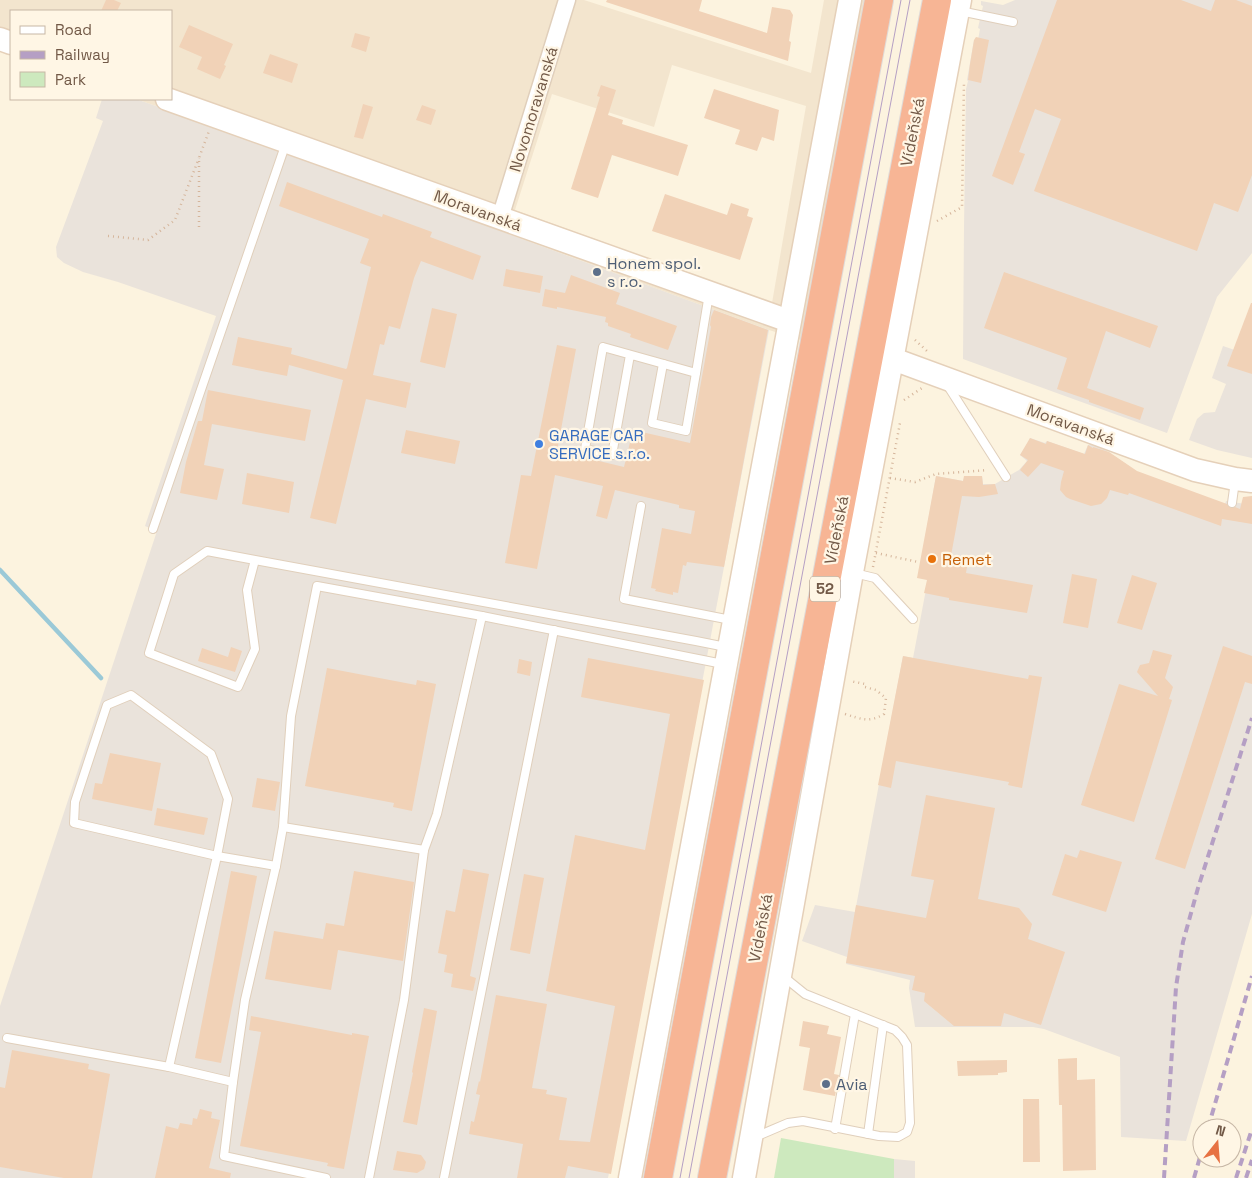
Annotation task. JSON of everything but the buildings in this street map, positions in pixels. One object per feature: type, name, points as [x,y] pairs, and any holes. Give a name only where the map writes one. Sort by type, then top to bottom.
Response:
[{"type":"highway","points":[[658,1178],[879,0]]},
{"type":"highway","name":"Vídeňská","points":[[712,1178],[952,4]]},
{"type":"street","name":"Novomoravanská","points":[[500,218],[567,0]]},
{"type":"street","points":[[630,1178],[850,0]]},
{"type":"street","name":"Vídeňská","points":[[744,1178],[852,572],[893,359],[952,4]]},
{"type":"street","name":"Moravanská","points":[[170,100],[789,321]]},
{"type":"street","name":"Moravanská","points":[[893,359],[1195,470],[1244,480]]},
{"type":"lane","points":[[952,4],[1013,22]]},
{"type":"lane","points":[[153,529],[286,141]]},
{"type":"lane","points":[[663,364],[652,423],[686,431],[710,292]]},
{"type":"lane","points":[[630,355],[612,455],[585,450],[603,347],[696,373]]},
{"type":"lane","points":[[942,376],[1006,477]]},
{"type":"lane","points":[[1232,503],[1244,480]]},
{"type":"lane","points":[[641,506],[624,599],[733,620]]},
{"type":"lane","points":[[255,560],[247,590],[255,649],[238,687],[149,653],[174,574],[207,551],[255,560],[727,656]]},
{"type":"lane","points":[[852,572],[875,578],[914,619]]},
{"type":"lane","points":[[326,1178],[224,1156],[245,1000],[276,866],[283,827],[291,716],[317,586],[554,630],[727,656]]},
{"type":"lane","points":[[368,1178],[404,1000],[424,850],[437,814],[482,616]]},
{"type":"lane","points":[[444,1178],[554,630]]},
{"type":"lane","points":[[169,1067],[217,856],[228,799],[211,754],[131,695],[107,705],[75,802],[74,823],[217,856],[276,866]]},
{"type":"lane","points":[[283,827],[424,850]]},
{"type":"lane","points":[[751,1139],[788,1123],[803,1121],[868,1134],[898,1137],[907,1132],[910,1123],[906,1045],[902,1037],[895,1030],[805,994],[780,974]]},
{"type":"lane","points":[[835,1128],[855,1014]]},
{"type":"lane","points":[[868,1134],[883,1025]]},
{"type":"lane","points":[[7,1038],[169,1067],[233,1082]]},
{"type":"path","points":[[935,222],[962,207],[964,76]]},
{"type":"path","points":[[108,236],[148,240],[175,220],[215,116]]},
{"type":"path","points":[[199,158],[199,227]]},
{"type":"path","points":[[903,408],[905,399],[942,376],[944,366],[913,339]]},
{"type":"path","points":[[901,416],[876,553],[918,562]]},
{"type":"path","points":[[890,478],[915,482],[936,474],[989,470],[999,466]]},
{"type":"path","points":[[845,714],[862,719],[875,719],[884,714],[886,698],[876,690],[865,687],[866,684],[851,681]]},
{"type":"shaded area","points":[[0,0],[584,0],[811,73],[824,0],[865,0],[801,340],[769,330],[289,153],[139,100],[172,100],[172,10],[10,10],[10,53],[0,49]],"holes":[[[672,65],[806,106],[772,303],[515,210],[552,94],[654,127]]]},
{"type":"shaded area","points":[[1015,0],[1252,0],[1252,253],[1217,297],[1167,433],[963,359],[967,80],[974,40],[978,40],[980,29],[978,28],[983,6],[981,1],[1003,5]]},
{"type":"shaded area","points":[[102,100],[139,100],[289,153],[769,330],[608,1178],[0,1178],[0,1006],[157,531],[145,526],[216,316],[83,272],[64,263],[57,257],[56,247],[103,121],[96,118]]},
{"type":"shaded area","points":[[1223,346],[1252,356],[1252,458],[1217,450],[1189,440],[1197,419],[1204,413],[1215,412],[1226,384],[1212,378]]},
{"type":"shaded area","points":[[1030,438],[1045,443],[1047,441],[1084,454],[1088,445],[1095,442],[1106,445],[1105,450],[1129,466],[1128,470],[1225,504],[1226,501],[1252,505],[1252,914],[1186,1141],[1121,1137],[1120,1057],[1044,1029],[1033,1027],[915,1027],[909,988],[910,980],[846,964],[847,957],[802,941],[815,905],[855,912],[903,656],[913,658],[931,563],[921,561],[936,476],[963,481],[965,476],[982,476],[983,484],[995,484],[1019,470],[1027,461],[1020,455]]},
{"type":"shaded area","points":[[894,1159],[915,1161],[915,1178],[894,1178]]},
{"type":"green space","points":[[781,1138],[894,1159],[894,1178],[774,1178]]},
{"type":"waterway","points":[[0,570],[101,678]]},
{"type":"tram line","points":[[680,1178],[901,0]]},
{"type":"tram line","points":[[689,1178],[910,0]]},
{"type":"railway","points":[[1164,1178],[1176,987],[1183,942],[1198,888],[1252,718]]},
{"type":"railway","points":[[1211,1118],[1252,976]]},
{"type":"railway","points":[[1236,1178],[1252,1129]]},
{"type":"railway","points":[[1246,1178],[1252,1160]]},
{"type":"railway","points":[[1194,1178],[1197,1168]]},
{"type":"place","name":"Honem spol. s r.o.","points":[[597,272]]},
{"type":"place","name":"GARAGE CAR SERVICE s.r.o.","points":[[539,444]]},
{"type":"place","name":"Remet","points":[[932,559]]},
{"type":"place","name":"Avia","points":[[826,1084]]}]
